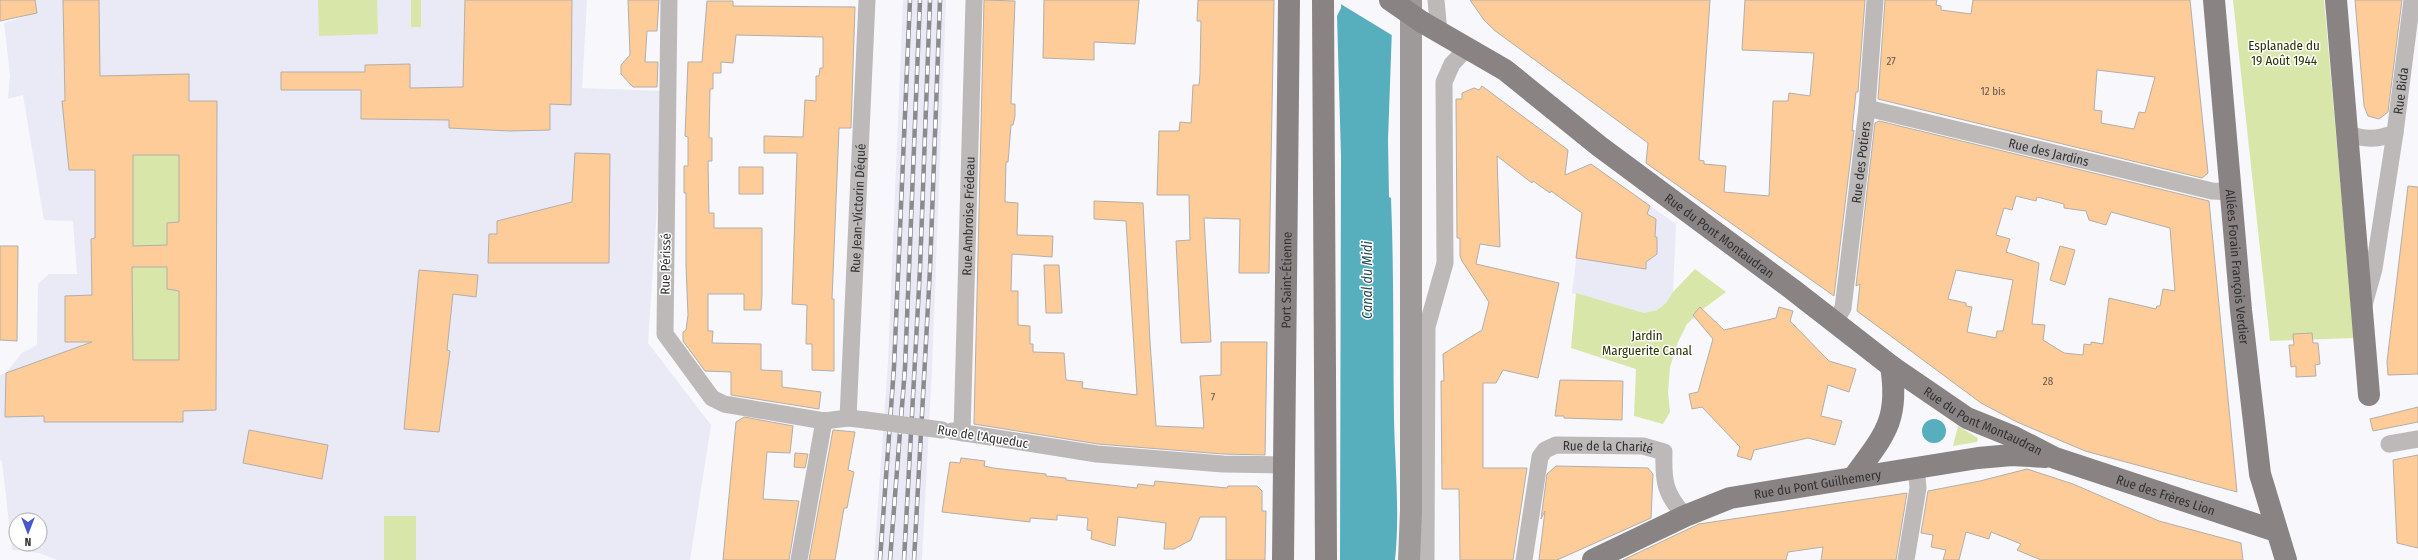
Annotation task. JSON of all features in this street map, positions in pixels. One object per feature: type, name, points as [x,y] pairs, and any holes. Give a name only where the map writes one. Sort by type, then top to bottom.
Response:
[{"type":"main road","name":"Port Saint-Étienne","points":[[1283,560],[1289,0]]},
{"type":"main road","points":[[1323,0],[1326,560]]},
{"type":"main road","name":"Rue du Pont Montaudran","points":[[1390,0],[1431,27],[1468,47],[1505,70],[1599,146],[1835,322],[1891,366],[1967,418],[2014,437],[2056,458]]},
{"type":"main road","points":[[1411,0],[1415,559]]},
{"type":"main road","name":"Allées Forain François Verdier","points":[[2214,0],[2232,192],[2241,310],[2260,474],[2286,560]]},
{"type":"main road","points":[[2336,0],[2369,395]]},
{"type":"main road","points":[[1852,478],[1881,439],[1890,422],[1894,400],[1891,366]]},
{"type":"main road","name":"Rue du Pont Guilhemery","points":[[1593,560],[1684,516],[1730,498],[1916,467],[1997,456],[2056,458]]},
{"type":"main road","name":"Rue des Frères Lion","points":[[2056,458],[2276,531]]},
{"type":"street","name":"Rue Périssé","points":[[669,0],[665,334],[712,398],[724,404],[824,421]]},
{"type":"street","name":"Rue Jean-Victorin Déqué","points":[[848,418],[866,0]]},
{"type":"street","name":"Rue Ambroise Frédeau","points":[[962,433],[974,0]]},
{"type":"street","points":[[1431,27],[1436,0]]},
{"type":"street","name":"Rue des Potiers","points":[[1835,322],[1843,308],[1867,108],[1876,0]]},
{"type":"street","name":"Rue Bida","points":[[2347,133],[2360,138],[2372,139],[2395,133],[2412,0]]},
{"type":"street","points":[[1415,559],[1427,327],[1445,263],[1444,82],[1452,64],[1468,47]]},
{"type":"street","name":"Rue des Jardins","points":[[1867,108],[2212,190],[2232,192]]},
{"type":"street","points":[[2362,313],[2374,269],[2395,133]]},
{"type":"street","name":"Rue de l'Aqueduc","points":[[824,421],[848,418],[866,420],[1097,454],[1223,464],[1283,465]]},
{"type":"street","points":[[799,560],[824,421]]},
{"type":"street","points":[[2388,444],[2418,439]]},
{"type":"street","name":"Rue de la Charité","points":[[1524,560],[1538,465],[1545,450],[1556,445],[1635,446],[1664,452],[1665,488],[1671,500],[1684,516]]},
{"type":"street","points":[[1906,560],[1918,488],[1916,467]]},
{"type":"shaded area","points":[[35,0],[587,0],[582,88],[662,91],[661,148],[648,343],[711,425],[690,560],[57,560],[40,553],[31,552],[48,552],[48,512],[8,512],[8,514],[2,461],[0,460],[0,375],[6,373],[22,353],[37,345],[38,284],[49,274],[77,274],[73,221],[44,220],[23,95],[8,99],[10,75],[4,23],[36,13]]},
{"type":"shaded area","points":[[903,0],[946,0],[932,368],[922,560],[874,560],[888,362]]},
{"type":"shaded area","points":[[1591,164],[1676,224],[1673,292],[1666,303],[1657,310],[1644,313],[1572,293],[1588,166]]},
{"type":"green space","points":[[318,0],[377,0],[378,34],[319,36]]},
{"type":"green space","points":[[411,0],[421,0],[421,27],[411,27]]},
{"type":"green space","name":"Esplanade du 19 Août 1944","points":[[2233,0],[2324,0],[2354,338],[2270,341]]},
{"type":"green space","points":[[133,155],[179,155],[179,222],[167,223],[167,245],[133,246]]},
{"type":"green space","points":[[132,267],[167,267],[167,289],[179,291],[179,360],[133,360]]},
{"type":"green space","name":"Jardin Marguerite Canal","points":[[1695,269],[1726,292],[1703,309],[1687,324],[1678,342],[1670,367],[1668,392],[1670,412],[1663,424],[1634,416],[1636,369],[1571,348],[1576,293],[1644,313],[1657,310],[1666,303],[1673,292]]},
{"type":"green space","points":[[1958,426],[1978,438],[1977,442],[1953,446]]},
{"type":"green space","points":[[384,516],[416,516],[416,560],[384,560]]},
{"type":"water","name":"Canal du Midi","points":[[1341,0],[1393,0],[1388,140],[1389,197],[1391,198],[1392,226],[1394,420],[1397,507],[1395,560],[1340,560],[1341,156],[1337,16],[1341,8]]},
{"type":"water","points":[[1934,419],[1943,422],[1946,431],[1943,440],[1934,443],[1925,440],[1922,431],[1925,422]]},
{"type":"pier","points":[[1339,0],[1395,0],[1395,37],[1339,3]]},
{"type":"building","points":[[0,0],[35,0],[37,13],[0,21]]},
{"type":"building","points":[[63,0],[99,0],[100,76],[189,74],[189,101],[217,101],[216,410],[183,411],[183,422],[44,422],[44,416],[5,417],[6,373],[92,342],[65,342],[65,296],[92,295],[91,239],[95,238],[95,170],[69,170],[62,101],[65,101]],"holes":[[[133,155],[179,155],[179,222],[167,223],[167,245],[133,246]],[[132,267],[167,267],[167,289],[179,291],[179,360],[133,360]]]},
{"type":"building","points":[[465,0],[572,0],[571,105],[550,104],[550,130],[510,131],[449,128],[449,120],[361,119],[361,90],[281,90],[281,72],[365,72],[365,65],[410,64],[410,88],[463,87]]},
{"type":"building","points":[[628,0],[659,0],[657,31],[647,31],[645,62],[658,62],[657,87],[633,87],[621,74],[621,65],[630,55]]},
{"type":"building","points":[[984,0],[1015,1],[1011,104],[1015,104],[1015,116],[1013,125],[1011,125],[1008,162],[1006,162],[1005,202],[1018,203],[1017,235],[1053,236],[1052,257],[1012,254],[1011,291],[1018,291],[1018,325],[1030,326],[1030,344],[1033,344],[1033,352],[1064,353],[1066,380],[1083,382],[1082,388],[1137,395],[1126,221],[1094,219],[1094,201],[1143,203],[1156,426],[1204,428],[1200,376],[1221,375],[1221,342],[1267,342],[1265,455],[1223,454],[1098,444],[974,424]]},
{"type":"building","points":[[1044,0],[1139,0],[1135,44],[1094,42],[1094,60],[1043,58]]},
{"type":"building","points":[[1198,0],[1274,0],[1269,273],[1239,273],[1240,219],[1204,218],[1211,342],[1181,343],[1176,241],[1190,240],[1189,195],[1157,195],[1159,131],[1179,131],[1180,122],[1191,123],[1193,85],[1199,85],[1200,74],[1201,21],[1197,21]]},
{"type":"building","points":[[1470,0],[1710,0],[1699,160],[1704,161],[1704,164],[1726,166],[1724,192],[1769,196],[1773,101],[1788,101],[1789,93],[1810,96],[1814,53],[1742,50],[1745,0],[1865,0],[1858,92],[1856,92],[1852,131],[1854,130],[1834,296],[1646,163],[1648,143],[1494,30],[1484,20]]},
{"type":"building","points":[[1885,0],[1937,0],[1936,5],[1941,6],[1941,10],[1971,14],[1973,0],[2190,0],[2208,173],[2202,178],[1878,99]],"holes":[[[2097,70],[2155,77],[2145,113],[2139,112],[2134,129],[2101,123],[2102,111],[2094,110]]]},
{"type":"building","points":[[2355,0],[2402,0],[2388,112],[2379,119],[2368,116],[2364,106]]},
{"type":"building","points":[[707,1],[733,1],[733,6],[855,7],[851,128],[839,128],[832,299],[834,299],[834,371],[812,370],[812,344],[806,344],[807,305],[792,304],[797,153],[764,153],[764,136],[803,137],[805,100],[816,101],[816,76],[819,76],[820,68],[823,68],[823,37],[736,35],[733,63],[721,62],[721,73],[713,73],[713,89],[710,89],[709,138],[712,138],[712,161],[708,161],[709,213],[714,213],[714,228],[762,228],[761,310],[744,310],[744,294],[708,294],[708,331],[713,331],[712,343],[761,344],[761,370],[782,371],[782,387],[821,392],[819,409],[731,395],[731,372],[705,371],[683,341],[683,332],[686,330],[688,315],[686,193],[684,193],[684,166],[688,166],[688,137],[685,136],[688,62],[702,62]]},
{"type":"building","points":[[1482,86],[1568,150],[1565,175],[1591,164],[1650,206],[1647,214],[1656,219],[1655,237],[1657,237],[1657,254],[1646,262],[1646,269],[1576,258],[1582,213],[1551,191],[1550,193],[1533,181],[1532,183],[1497,156],[1500,247],[1480,244],[1476,264],[1559,283],[1538,378],[1503,370],[1496,383],[1483,383],[1483,468],[1527,468],[1513,560],[1460,560],[1459,489],[1442,489],[1441,381],[1444,381],[1443,354],[1482,330],[1489,302],[1462,261],[1460,256],[1460,238],[1457,238],[1456,99],[1462,99],[1462,93],[1474,88],[1479,90]]},
{"type":"building","points":[[1879,121],[2209,201],[2237,492],[2085,451],[2017,422],[1981,403],[1857,311],[1860,284],[1856,286],[1875,123]],"holes":[[[2016,196],[2036,201],[2037,197],[2064,204],[2064,208],[2086,211],[2089,220],[2106,225],[2111,212],[2170,228],[2175,291],[2163,289],[2160,306],[2157,306],[2156,309],[2109,298],[2103,344],[2091,342],[2091,345],[2084,344],[2083,355],[2064,353],[2043,340],[2045,325],[2032,324],[2039,263],[2006,252],[2010,239],[1996,235],[2004,208],[2012,210]],[[1956,270],[2013,280],[2003,331],[1997,331],[1996,338],[1967,332],[1972,307],[1966,306],[1966,303],[1948,299]]]},
{"type":"building","points":[[575,153],[610,154],[609,263],[488,263],[489,234],[497,234],[497,221],[572,202]]},
{"type":"building","points":[[739,167],[763,167],[763,194],[739,194]]},
{"type":"building","points":[[2408,186],[2418,187],[2418,374],[2388,375],[2387,362]]},
{"type":"building","points":[[0,246],[18,246],[17,341],[0,340]]},
{"type":"building","points":[[2060,246],[2075,250],[2065,285],[2050,280]]},
{"type":"building","points":[[1044,265],[1059,265],[1062,313],[1046,313]]},
{"type":"building","points":[[419,270],[478,275],[476,297],[453,294],[447,350],[450,351],[439,432],[404,429]]},
{"type":"building","points":[[1700,307],[1724,330],[1776,318],[1779,307],[1793,311],[1790,321],[1829,361],[1856,369],[1849,392],[1828,385],[1821,416],[1842,421],[1835,445],[1808,438],[1754,450],[1751,460],[1737,456],[1740,447],[1702,407],[1692,409],[1689,394],[1698,392],[1713,339],[1693,315]]},
{"type":"building","points":[[2312,333],[2313,343],[2318,343],[2320,364],[2315,365],[2316,376],[2296,377],[2296,366],[2291,367],[2289,345],[2294,345],[2293,334]]},
{"type":"building","points":[[1560,380],[1623,381],[1622,420],[1564,418],[1564,416],[1555,416]]},
{"type":"building","points":[[2418,407],[2418,422],[2373,431],[2370,419]]},
{"type":"building","points":[[744,417],[793,426],[790,453],[767,452],[763,499],[799,501],[789,560],[723,560],[736,422]]},
{"type":"building","points":[[249,430],[328,445],[322,479],[243,463]]},
{"type":"building","points":[[833,430],[855,432],[848,470],[854,472],[847,508],[844,508],[835,560],[809,560]]},
{"type":"building","points":[[795,453],[808,454],[805,468],[794,467]]},
{"type":"building","points":[[2418,455],[2418,548],[2397,543],[2393,460]]},
{"type":"building","points":[[961,458],[985,461],[984,466],[993,468],[1046,474],[1046,476],[1066,478],[1066,480],[1137,488],[1138,484],[1154,486],[1155,481],[1227,488],[1228,486],[1257,486],[1262,491],[1262,511],[1266,511],[1265,560],[1226,560],[1226,517],[1200,517],[1191,540],[1174,549],[1164,549],[1166,523],[1118,517],[1115,546],[1091,539],[1092,531],[1087,530],[1088,518],[1057,515],[1057,520],[1030,518],[1030,522],[942,512],[950,462],[960,463]]},
{"type":"building","points":[[1556,466],[1648,468],[1653,474],[1651,518],[1557,560],[1539,560],[1545,511],[1541,519],[1547,474]]},
{"type":"building","points":[[2027,469],[2073,484],[2159,521],[2241,543],[2243,560],[2041,560],[2017,550],[2021,544],[1991,532],[1989,539],[1966,532],[1959,560],[1943,560],[1946,550],[1931,547],[1933,535],[1921,533],[1928,491],[1980,481]]},
{"type":"building","points":[[1907,493],[1896,560],[1821,560],[1823,547],[1788,552],[1786,560],[1623,560],[1699,524]]},
{"type":"railway","points":[[880,560],[894,367],[910,0]]},
{"type":"railway","points":[[890,560],[905,368],[920,0]]},
{"type":"railway","points":[[904,560],[920,269],[930,0]]},
{"type":"railway","points":[[914,560],[930,269],[940,0]]}]
